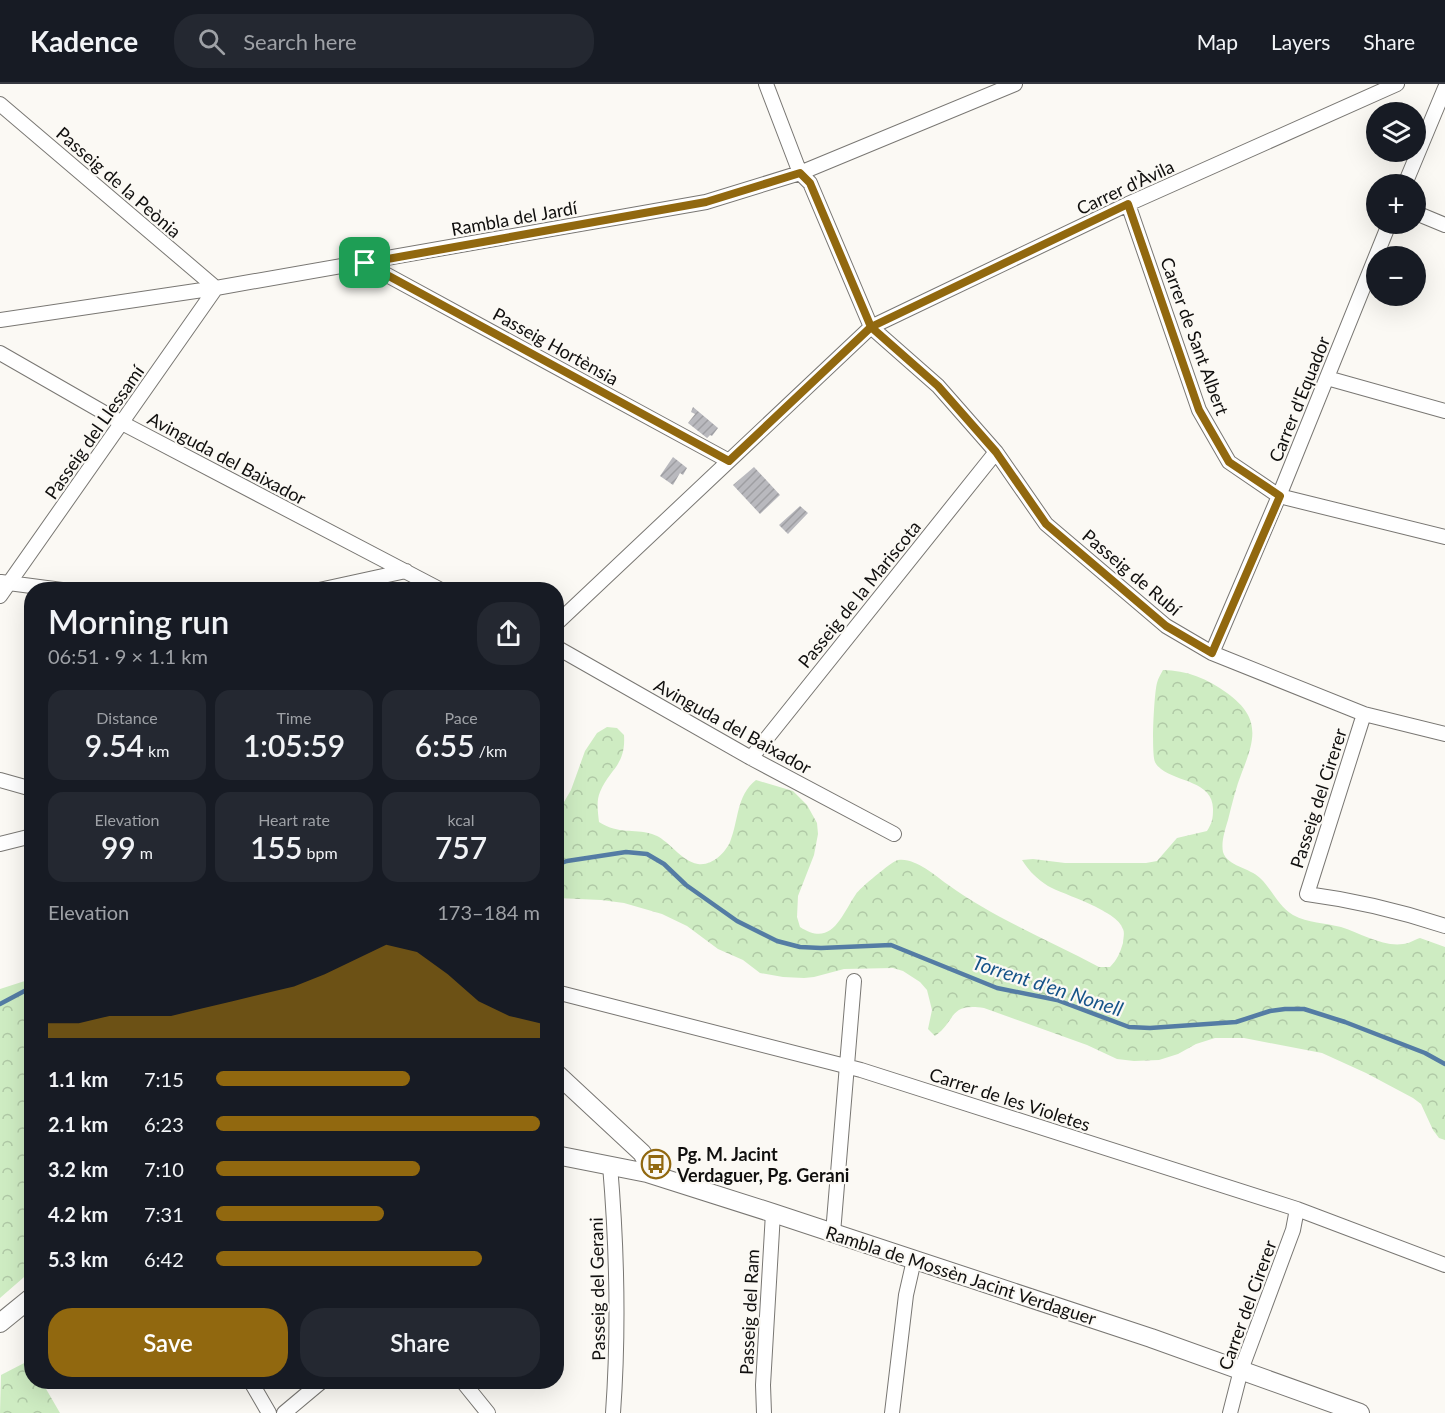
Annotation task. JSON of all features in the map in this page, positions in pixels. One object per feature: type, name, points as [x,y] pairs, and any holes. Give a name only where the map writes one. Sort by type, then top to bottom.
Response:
[{"type":"street","points":[[766,84],[800,173],[810,183],[871,327]]},
{"type":"street","name":"Rambla del Jardí","points":[[0,320],[216,288],[706,202],[800,173],[1015,84]]},
{"type":"street","name":"Carrer d'Àvila","points":[[564,616],[871,327],[1128,204],[1397,84]]},
{"type":"street","points":[[1409,174],[1445,88]]},
{"type":"street","name":"Passeig de la Peònia","points":[[0,104],[216,288]]},
{"type":"street","name":"Carrer de Sant Albert","points":[[1128,204],[1199,410],[1229,462],[1280,496],[1445,537]]},
{"type":"street","points":[[1426,217],[1445,225]]},
{"type":"street","name":"Carrer d'Equador","points":[[1212,653],[1280,496],[1385,234]]},
{"type":"street","name":"Passeig Hortènsia","points":[[365,263],[729,461]]},
{"type":"street","name":"Passeig del Llessamí","points":[[0,596],[4,582],[122,423],[216,288]]},
{"type":"street","name":"Passeig de Rubí","points":[[871,327],[938,386],[996,452],[1046,524],[1166,626],[1212,653],[1364,714],[1445,734]]},
{"type":"street","name":"Avinguda del Baixador","points":[[0,353],[122,423],[426,582]]},
{"type":"street","points":[[1327,378],[1445,411]]},
{"type":"street","name":"Passeig de la Mariscota","points":[[751,758],[996,452]]},
{"type":"street","points":[[355,582],[406,571]]},
{"type":"street","points":[[4,582],[24,585]]},
{"type":"street","name":"Avinguda del Baixador","points":[[564,652],[751,758],[894,834]]},
{"type":"street","name":"Passeig del Cirerer","points":[[1364,714],[1307,894],[1414,916],[1445,926]]},
{"type":"street","points":[[0,780],[24,787]]},
{"type":"street","points":[[0,844],[24,838]]},
{"type":"street","points":[[833,1233],[854,981]]},
{"type":"street","name":"Carrer de les Violetes","points":[[564,994],[846,1066],[1297,1209],[1445,1265]]},
{"type":"street","points":[[564,1080],[634,1144],[647,1162],[647,1173]]},
{"type":"street","name":"Rambla de Mossèn Jacint Verdaguer","points":[[564,1156],[647,1173],[773,1213],[1241,1370],[1360,1413]]},
{"type":"street","name":"Passeig del Gerani","points":[[610,1165],[617,1295],[617,1358],[613,1413]]},
{"type":"street","name":"Carrer del Cirerer","points":[[1230,1413],[1241,1370],[1293,1230],[1297,1209]]},
{"type":"street","name":"Passeig del Ram","points":[[764,1413],[763,1385],[773,1213]]},
{"type":"street","points":[[892,1413],[906,1295],[914,1260]]},
{"type":"street","points":[[0,1323],[24,1304]]},
{"type":"street","points":[[255,1389],[269,1413]]},
{"type":"street","points":[[284,1413],[313,1389]]},
{"type":"street","points":[[469,1389],[488,1413]]},
{"type":"green space","points":[[1163,670],[1196,676],[1227,693],[1238,702],[1250,719],[1252,738],[1250,748],[1223,840],[1223,852],[1229,861],[1260,878],[1283,907],[1299,918],[1341,927],[1388,943],[1405,944],[1420,938],[1445,947],[1445,1140],[1439,1138],[1421,1104],[1413,1098],[1322,1053],[1244,1038],[1215,1038],[1159,1060],[1117,1059],[1087,1045],[984,1008],[972,1007],[958,1010],[935,1036],[928,1029],[932,1010],[927,990],[920,982],[903,971],[893,968],[844,969],[804,978],[760,973],[743,960],[718,949],[687,926],[662,914],[624,903],[564,898],[564,802],[571,790],[585,751],[597,733],[607,727],[617,728],[624,735],[624,745],[620,760],[599,795],[599,822],[613,829],[652,834],[664,840],[680,855],[692,862],[708,863],[725,850],[733,834],[741,801],[756,780],[793,791],[807,805],[817,823],[818,834],[814,855],[798,896],[797,917],[800,927],[811,933],[828,932],[840,920],[863,887],[898,860],[904,860],[924,868],[983,908],[1099,967],[1110,967],[1115,962],[1123,943],[1124,931],[1119,922],[1101,909],[1040,881],[1022,860],[1065,863],[1146,863],[1157,861],[1177,838],[1207,831],[1212,821],[1213,809],[1207,793],[1201,787],[1161,769],[1155,762],[1153,736],[1157,681]]},
{"type":"green space","points":[[24,981],[24,1277],[0,1298],[0,989]]},
{"type":"green space","points":[[24,1363],[24,1389],[46,1389],[60,1413],[0,1413],[1,1375]]},
{"type":"building","points":[[693,407],[718,428],[712,436],[707,438],[688,423],[695,414],[691,412]]},
{"type":"building","points":[[673,457],[687,468],[683,475],[680,473],[673,485],[660,476]]},
{"type":"building","points":[[754,467],[780,495],[760,514],[733,485]]},
{"type":"building","points":[[800,506],[808,513],[788,534],[779,525]]},
{"type":"waterway","name":"Torrent d'en Nonell","points":[[564,862],[626,852],[647,854],[664,864],[686,885],[737,921],[777,941],[800,947],[821,948],[891,945],[997,988],[1057,1000],[1129,1027],[1150,1028],[1236,1022],[1270,1011],[1304,1009],[1425,1053],[1445,1064]]},
{"type":"waterway","name":"Torrent d'en Nonell","points":[[0,1004],[24,991]]},
{"type":"place","name":"Pg. M. Jacint Verdaguer, Pg. Gerani","points":[[656,1164]]},
{"type":"route","points":[[365,263],[706,202],[800,173],[810,183],[871,327],[1128,204],[1199,410],[1229,462],[1280,496],[1212,653],[1166,626],[1046,524],[996,452],[938,386],[871,327],[729,461],[365,263]]}]
